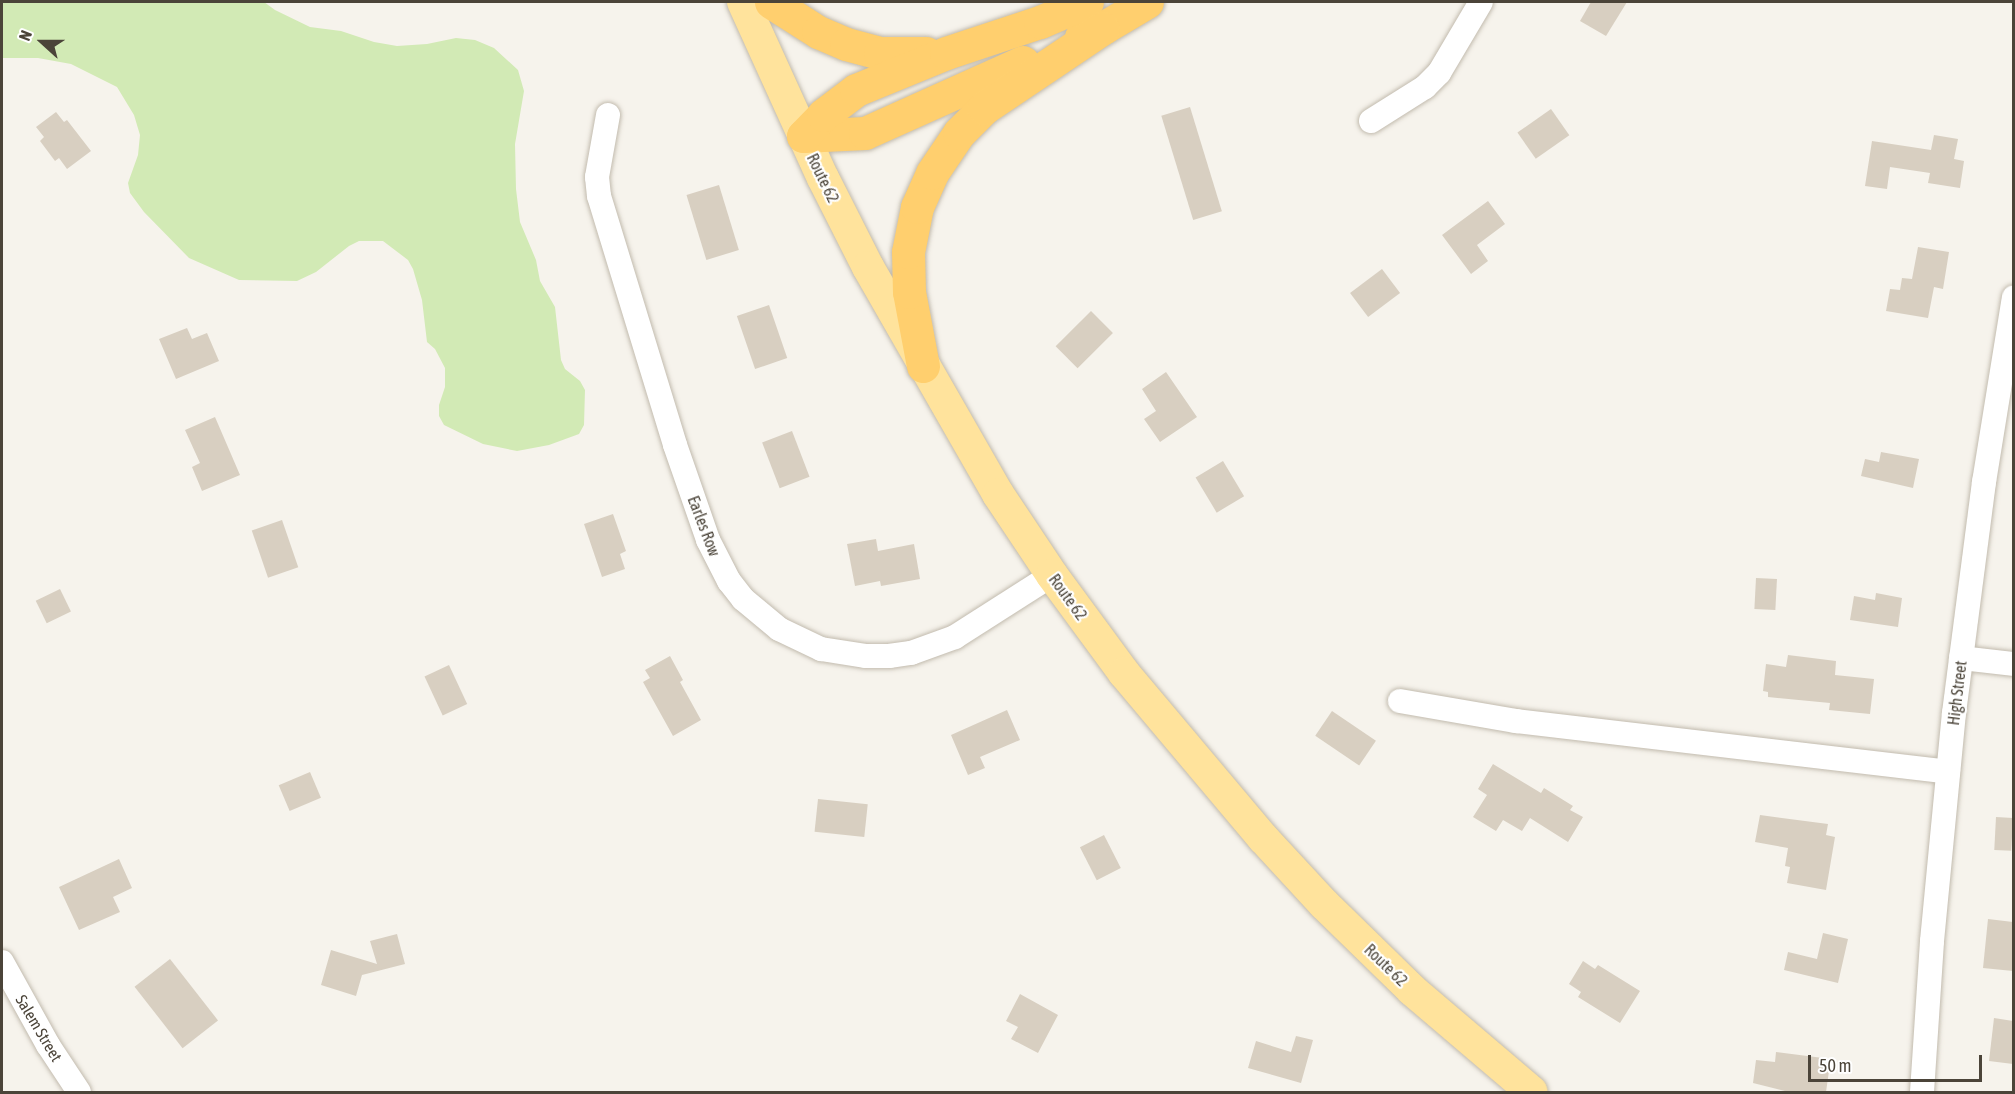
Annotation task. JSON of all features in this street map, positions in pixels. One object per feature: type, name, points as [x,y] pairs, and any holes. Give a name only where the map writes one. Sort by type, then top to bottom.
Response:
[{"type":"highway","points":[[771,2],[818,32],[858,48],[891,54],[946,53]]},
{"type":"highway","points":[[803,136],[832,107],[855,90],[946,53],[1040,22],[1095,15],[1147,2]]},
{"type":"highway","points":[[803,136],[865,133],[1095,15]]},
{"type":"highway","points":[[923,366],[909,292],[908,252],[917,207],[932,173],[959,133],[984,108],[1095,15]]},
{"type":"main road","name":"Route 62","points":[[743,2],[803,136],[868,267],[998,494],[1052,575],[1131,682],[1278,855],[1412,990],[1532,1092]]},
{"type":"street","points":[[1371,121],[1425,87],[1439,74],[1481,2]]},
{"type":"street","name":"Earles Row","points":[[608,115],[597,177],[599,196],[675,445],[708,540],[723,571],[743,599],[779,629],[810,644],[843,654],[889,656],[922,650],[955,638],[1052,575]]},
{"type":"street","name":"High Street","points":[[1922,1092],[1948,772],[1961,658],[1984,482],[2013,297]]},
{"type":"street","points":[[1961,658],[2013,663]]},
{"type":"street","points":[[1400,701],[1516,721],[1948,772]]},
{"type":"street","name":"Salem Street","points":[[2,962],[48,1045],[79,1092]]},
{"type":"green space","points":[[2,2],[264,2],[310,27],[341,31],[374,42],[397,46],[427,44],[456,38],[475,40],[494,48],[518,70],[524,91],[515,144],[516,189],[520,222],[536,260],[540,281],[555,307],[561,360],[565,369],[580,381],[585,390],[584,425],[579,434],[549,445],[517,451],[483,444],[444,425],[439,416],[439,405],[445,387],[445,368],[435,349],[427,342],[422,300],[413,269],[408,260],[383,241],[359,241],[316,272],[297,281],[239,280],[189,258],[144,212],[130,193],[128,183],[138,155],[140,135],[134,115],[117,87],[71,64],[38,58],[2,58]]},
{"type":"building","points":[[1591,2],[1627,2],[1606,36],[1580,21]]},
{"type":"building","points":[[1190,107],[1222,211],[1193,220],[1161,116]]},
{"type":"building","points":[[1551,109],[1569,135],[1536,159],[1517,133]]},
{"type":"building","points":[[56,112],[64,122],[67,120],[91,151],[67,169],[59,158],[55,161],[40,141],[44,137],[36,127]]},
{"type":"building","points":[[1934,135],[1958,139],[1954,159],[1964,161],[1960,188],[1928,183],[1930,173],[1890,167],[1887,189],[1865,186],[1872,141],[1931,150]]},
{"type":"building","points":[[719,185],[739,250],[706,260],[686,195]]},
{"type":"building","points":[[1488,201],[1505,224],[1477,245],[1488,261],[1471,274],[1442,235]]},
{"type":"building","points":[[1918,247],[1949,252],[1943,289],[1934,287],[1928,318],[1886,311],[1890,289],[1900,290],[1902,278],[1912,279]]},
{"type":"building","points":[[1382,269],[1400,293],[1368,317],[1350,293]]},
{"type":"building","points":[[769,305],[787,358],[755,369],[737,316]]},
{"type":"building","points":[[1091,311],[1113,333],[1078,368],[1056,346]]},
{"type":"building","points":[[187,328],[192,339],[207,333],[219,361],[176,379],[159,339]]},
{"type":"building","points":[[1166,372],[1197,417],[1160,442],[1144,419],[1156,411],[1142,389]]},
{"type":"building","points":[[215,417],[240,475],[202,491],[192,467],[200,463],[185,430]]},
{"type":"building","points":[[792,431],[810,477],[780,488],[762,442]]},
{"type":"building","points":[[1881,452],[1919,459],[1913,488],[1861,476],[1865,459],[1879,462]]},
{"type":"building","points":[[1223,461],[1244,496],[1217,513],[1196,477]]},
{"type":"building","points":[[613,514],[626,551],[620,554],[625,569],[602,577],[584,524]]},
{"type":"building","points":[[282,520],[298,567],[268,578],[252,530]]},
{"type":"building","points":[[876,539],[878,551],[914,544],[920,579],[881,586],[880,581],[855,586],[847,544]]},
{"type":"building","points":[[1756,578],[1777,579],[1775,610],[1754,609]]},
{"type":"building","points":[[60,589],[71,611],[47,623],[36,601]]},
{"type":"building","points":[[1876,593],[1902,598],[1898,627],[1850,620],[1854,596],[1875,600]]},
{"type":"building","points":[[1788,655],[1836,661],[1835,675],[1874,679],[1870,714],[1829,710],[1830,703],[1768,697],[1768,692],[1763,691],[1766,664],[1786,667]]},
{"type":"building","points":[[670,656],[683,680],[680,682],[701,720],[673,736],[643,682],[650,678],[645,670]]},
{"type":"building","points":[[449,665],[467,704],[443,715],[425,676]]},
{"type":"building","points":[[1007,710],[1020,740],[980,757],[985,768],[968,775],[951,735]]},
{"type":"building","points":[[1332,711],[1376,741],[1359,766],[1315,736]]},
{"type":"building","points":[[1493,764],[1541,793],[1544,788],[1573,806],[1570,810],[1583,817],[1568,842],[1530,818],[1522,831],[1503,820],[1496,831],[1473,817],[1487,795],[1478,789]]},
{"type":"building","points":[[310,772],[321,798],[290,811],[279,785]]},
{"type":"building","points":[[818,799],[868,804],[864,837],[815,832]]},
{"type":"building","points":[[1760,815],[1828,824],[1826,835],[1835,837],[1826,890],[1787,883],[1790,867],[1785,866],[1788,848],[1755,842]]},
{"type":"building","points":[[1996,817],[2013,818],[2011,851],[1994,850]]},
{"type":"building","points":[[1104,835],[1121,868],[1097,880],[1080,847]]},
{"type":"building","points":[[119,859],[132,888],[113,897],[120,912],[79,930],[59,887]]},
{"type":"building","points":[[1988,919],[2013,922],[2013,971],[1983,968]]},
{"type":"building","points":[[1823,933],[1848,939],[1838,983],[1784,970],[1788,952],[1817,959]]},
{"type":"building","points":[[397,934],[405,964],[362,975],[356,996],[321,985],[331,950],[377,964],[370,941]]},
{"type":"building","points":[[170,959],[218,1020],[183,1048],[135,987]]},
{"type":"building","points":[[1583,961],[1595,969],[1598,965],[1640,991],[1620,1023],[1578,997],[1581,992],[1569,984]]},
{"type":"building","points":[[1020,994],[1058,1015],[1038,1053],[1011,1039],[1018,1027],[1006,1021]]},
{"type":"building","points":[[1994,1018],[2013,1021],[2013,1064],[1989,1061]]},
{"type":"building","points":[[1296,1036],[1313,1040],[1301,1083],[1248,1068],[1256,1041],[1291,1052]]},
{"type":"building","points":[[1776,1052],[1823,1058],[1823,1063],[1830,1064],[1826,1092],[1789,1092],[1753,1083],[1756,1060],[1775,1062]]}]
